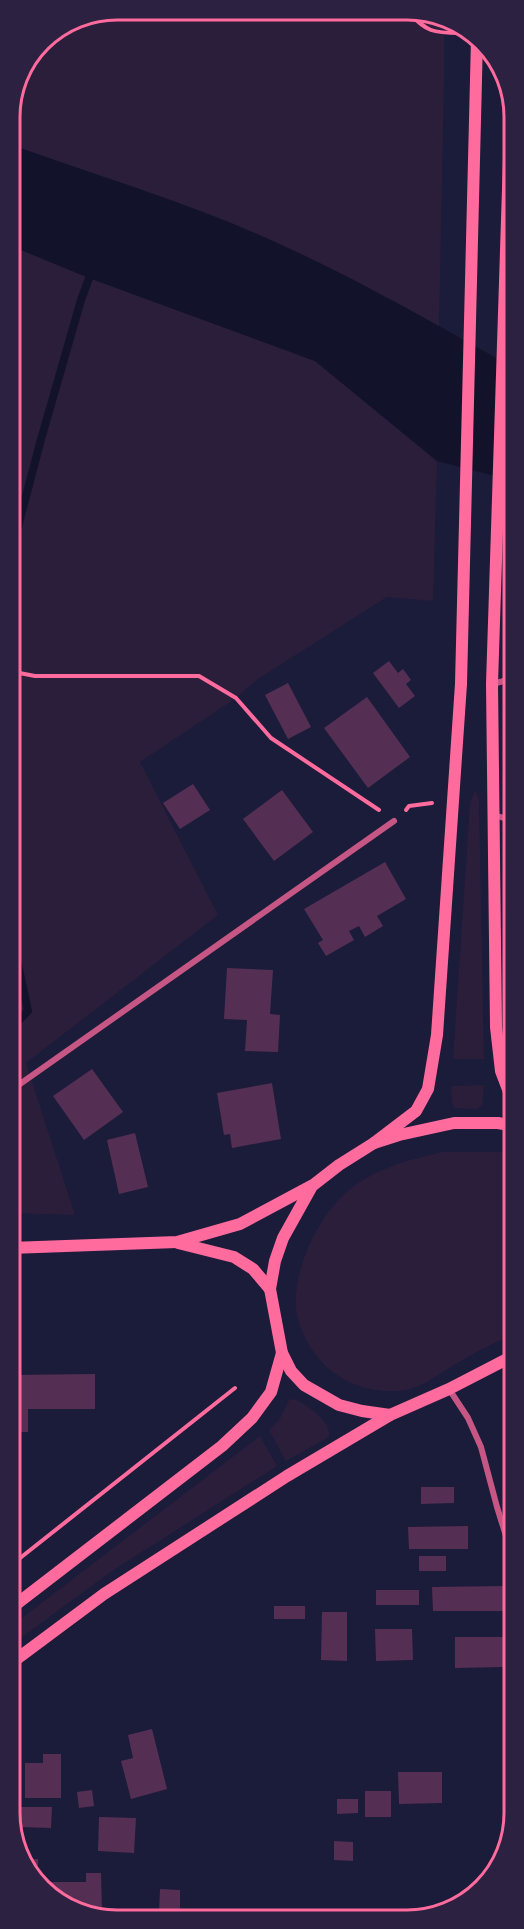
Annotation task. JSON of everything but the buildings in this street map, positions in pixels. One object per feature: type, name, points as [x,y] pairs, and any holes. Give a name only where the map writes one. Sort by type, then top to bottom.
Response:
[{"type":"main road","points":[[20,1248],[177,1242],[240,1224],[312,1186],[339,1165],[374,1143],[416,1111],[428,1089],[437,1035],[461,684],[477,50]]},
{"type":"main road","points":[[504,313],[492,684],[496,1027],[504,1079]]},
{"type":"main road","points":[[374,1143],[399,1135],[454,1124],[504,1124]]},
{"type":"main road","points":[[312,1186],[284,1238],[275,1261],[270,1289],[282,1353],[291,1371],[304,1386],[321,1396],[339,1405],[390,1415]]},
{"type":"main road","points":[[177,1242],[234,1257],[253,1269],[270,1289]]},
{"type":"main road","points":[[20,1602],[222,1446],[252,1418],[271,1392],[282,1353]]},
{"type":"main road","points":[[20,1657],[104,1594],[334,1447],[390,1415],[449,1389],[504,1360]]},
{"type":"street","points":[[492,684],[504,681]]},
{"type":"street","points":[[494,815],[504,818]]},
{"type":"street","points":[[20,1084],[394,821]]},
{"type":"street","points":[[449,1389],[468,1419],[481,1447],[504,1531]]},
{"type":"path","points":[[416,20],[436,33],[457,33]]},
{"type":"path","points":[[20,673],[34,676],[200,676],[236,698],[271,738],[394,821],[409,806],[453,799]]},
{"type":"path","points":[[20,1558],[236,1388]]},
{"type":"shaded area","points":[[104,20],[407,20],[426,21],[444,27],[439,327],[399,304],[175,202],[20,148],[20,110],[23,91],[30,74],[40,57],[68,32]]},
{"type":"shaded area","points":[[20,148],[175,202],[273,241],[365,286],[504,362],[504,478],[437,461],[315,361],[89,278],[20,250]]},
{"type":"shaded area","points":[[20,250],[89,278],[315,361],[437,461],[433,601],[387,597],[258,679],[236,698],[140,762],[218,915],[26,1063],[75,1215],[20,1213]]},
{"type":"shaded area","points":[[475,790],[479,800],[484,1059],[453,1059],[470,803]]},
{"type":"shaded area","points":[[484,1085],[482,1106],[476,1109],[454,1108],[451,1086]]},
{"type":"shaded area","points":[[443,1152],[504,1152],[504,1338],[418,1386],[405,1390],[368,1389],[336,1374],[311,1349],[297,1315],[298,1281],[310,1244],[319,1227],[341,1197],[364,1179],[408,1161]]},
{"type":"shaded area","points":[[294,1399],[312,1409],[323,1420],[327,1425],[329,1437],[286,1461],[269,1430],[279,1420],[289,1400]]},
{"type":"shaded area","points":[[260,1436],[277,1466],[112,1571],[20,1639],[20,1619]]},
{"type":"waterway","points":[[20,519],[81,300],[92,270]]},
{"type":"waterway","points":[[20,974],[28,1011],[20,1019]]}]
